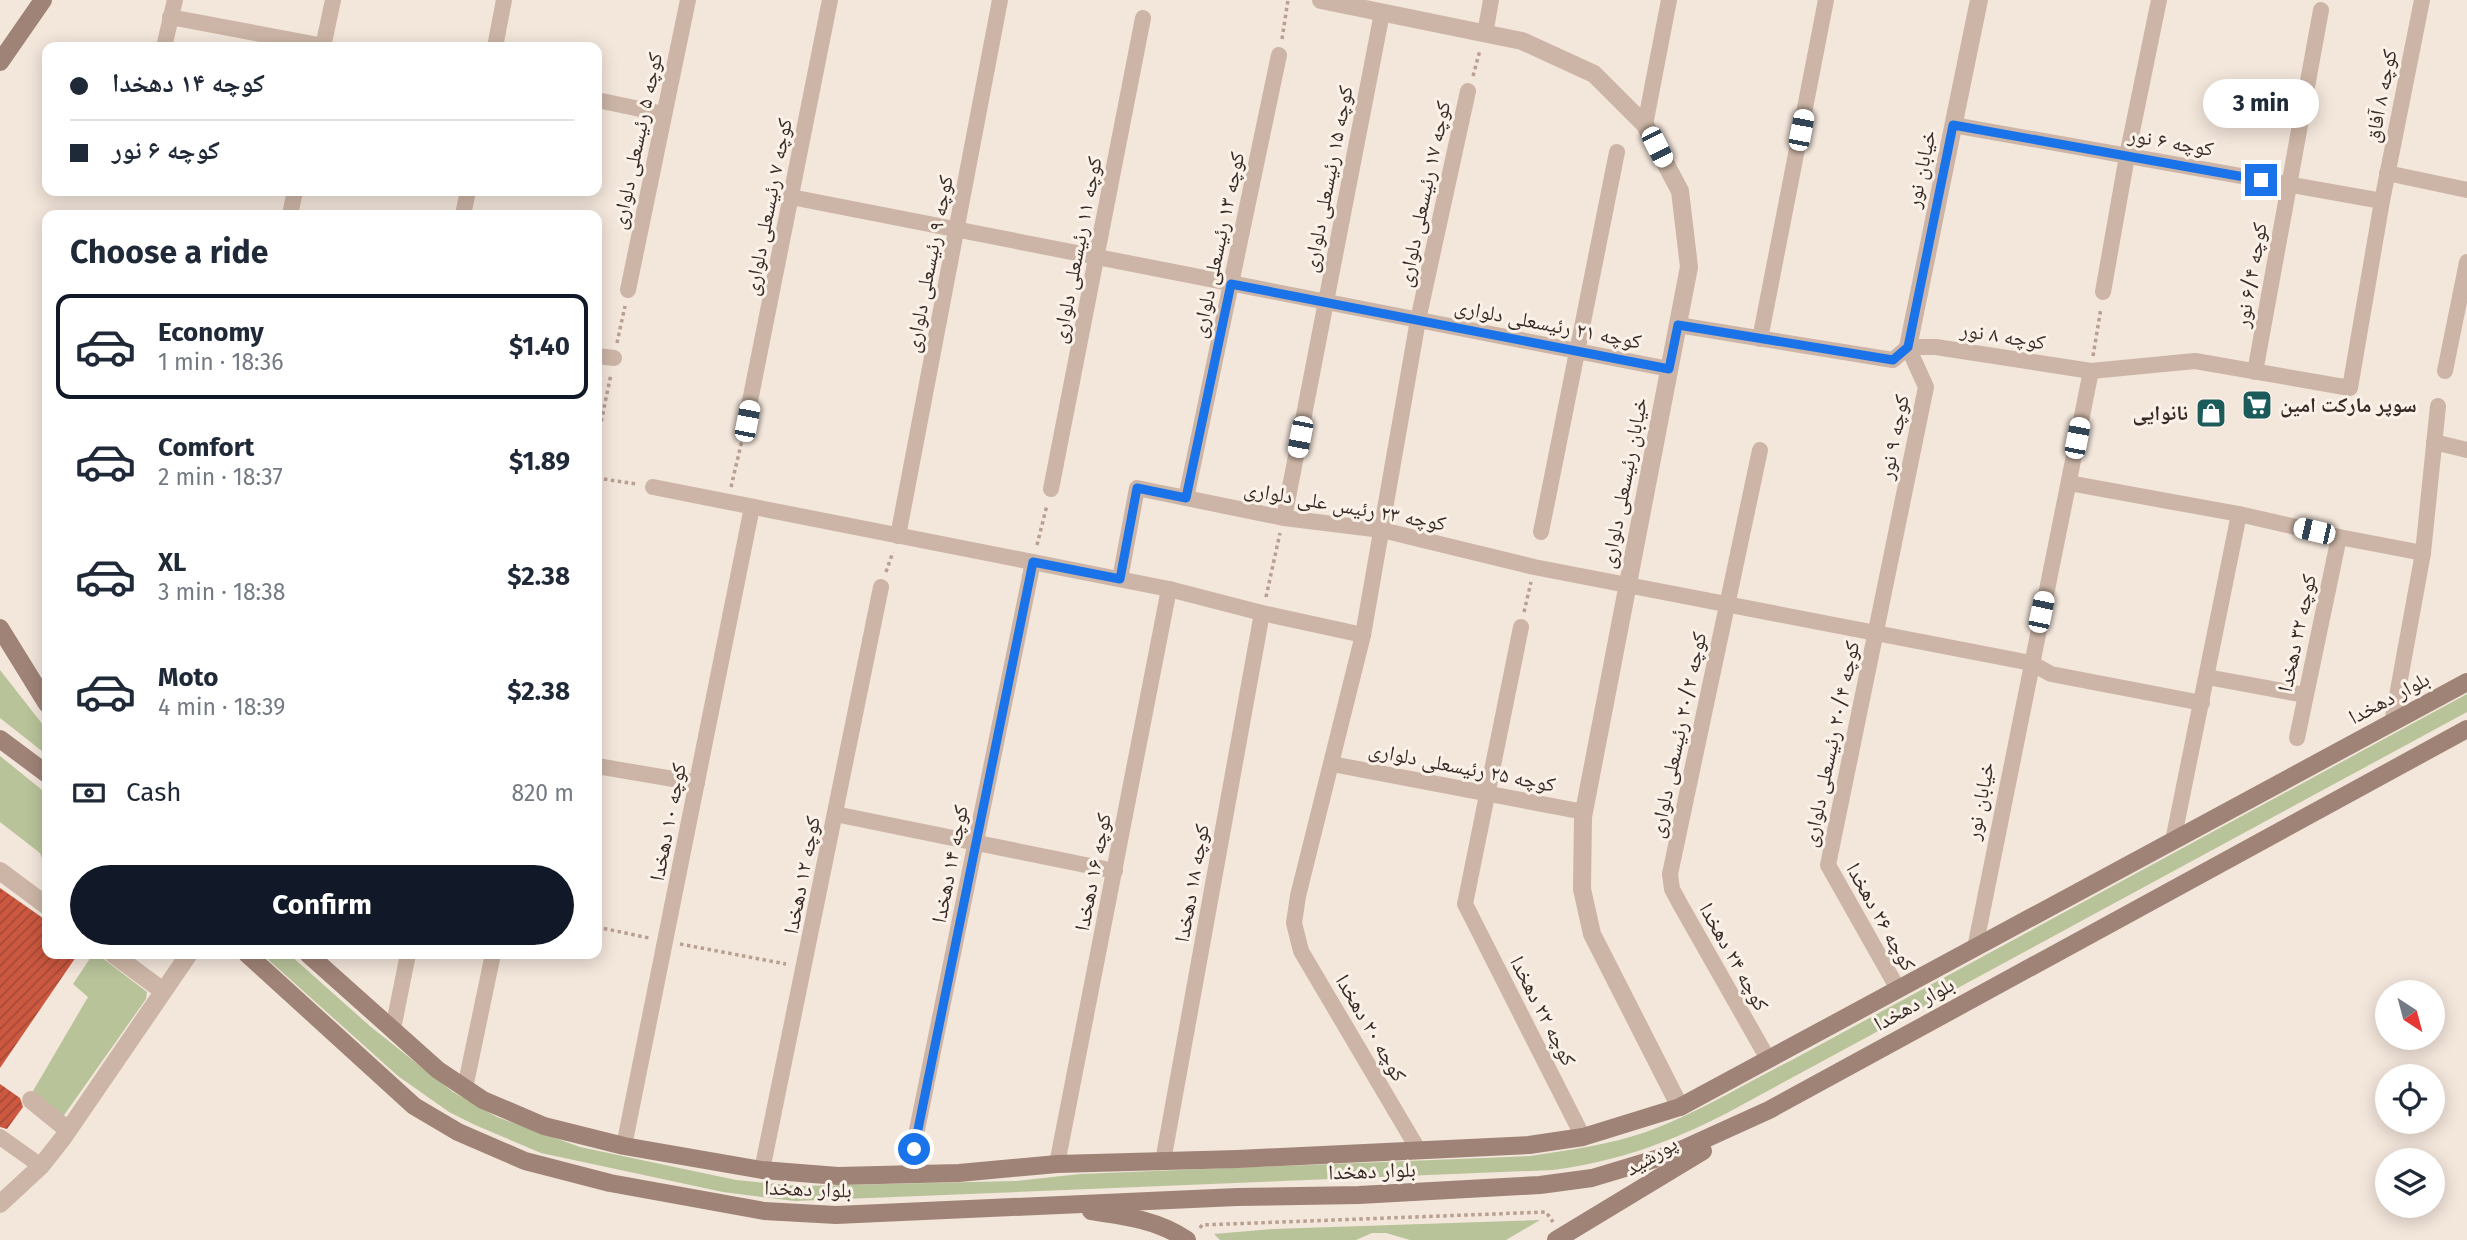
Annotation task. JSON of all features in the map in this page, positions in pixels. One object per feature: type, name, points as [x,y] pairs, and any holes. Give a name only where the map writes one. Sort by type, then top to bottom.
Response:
[{"type":"main road","points":[[0,62],[43,0]]},
{"type":"main road","points":[[1,630],[42,696]]},
{"type":"main road","name":"بلوار دهخدا","points":[[314,959],[438,1070],[483,1100],[544,1126],[624,1146],[762,1170],[838,1176],[959,1173],[1058,1164],[1529,1146],[1583,1137],[1680,1107],[2467,682]]},
{"type":"main road","name":"بلوار دهخدا","points":[[252,959],[414,1106],[458,1132],[524,1161],[610,1184],[764,1211],[836,1215],[1359,1195],[1540,1185],[1592,1178],[1660,1158],[1769,1110],[2467,729]]},
{"type":"main road","points":[[0,739],[42,770]]},
{"type":"main road","name":"پورشید","points":[[1556,1240],[1769,1110]]},
{"type":"main road","points":[[1046,1205],[1147,1221],[1161,1225],[1187,1240]]},
{"type":"street","points":[[165,42],[175,0]]},
{"type":"street","points":[[324,42],[333,0]]},
{"type":"street","points":[[496,42],[505,0]]},
{"type":"street","name":"کوچه ۵ رئیسعلی دلواری","points":[[628,290],[688,0]]},
{"type":"street","name":"کوچه ۷ رئیسعلی دلواری","points":[[747,421],[830,0]]},
{"type":"street","name":"کوچه ۹ رئیسعلی دلواری","points":[[898,536],[1000,0]]},
{"type":"street","name":"خیابان رئیسعلی دلواری","points":[[1321,0],[1522,41],[1594,75],[1645,125],[1679,191],[1689,267],[1584,812],[1582,889],[1592,934],[1680,1107]]},
{"type":"street","points":[[1485,34],[1491,0]]},
{"type":"street","points":[[1645,125],[1669,0]]},
{"type":"street","points":[[1760,339],[1826,0]]},
{"type":"street","name":"خیابان نور","points":[[1908,347],[1979,0]]},
{"type":"street","points":[[2103,292],[2159,0]]},
{"type":"street","name":"کوچه ۸ آفاق","points":[[2255,372],[2350,388],[2382,201],[2422,0]]},
{"type":"street","name":"کوچه ۶/۴ نور","points":[[2255,372],[2321,10]]},
{"type":"street","name":"کوچه ۱۵ رئیسعلی دلواری","points":[[1284,517],[1382,13]]},
{"type":"street","points":[[170,17],[298,42]]},
{"type":"street","name":"کوچه ۱۱ رئیسعلی دلواری","points":[[1051,489],[1143,18]]},
{"type":"street","name":"کوچه ۱۳ رئیسعلی دلواری","points":[[1186,498],[1279,55]]},
{"type":"street","name":"کوچه ۱۷ رئیسعلی دلواری","points":[[1293,923],[1363,635],[1418,320],[1468,91]]},
{"type":"street","points":[[602,101],[664,114]]},
{"type":"street","name":"کوچه ۶ نور","points":[[1953,125],[2382,201]]},
{"type":"street","points":[[1541,532],[1617,152]]},
{"type":"street","points":[[2388,173],[2467,190]]},
{"type":"street","name":"کوچه ۲۱ رئیسعلی دلواری","points":[[791,197],[1669,369]]},
{"type":"street","points":[[2445,371],[2467,262]]},
{"type":"street","points":[[1678,325],[1893,360],[1908,347]]},
{"type":"street","name":"کوچه ۸ نور","points":[[1908,347],[1936,347],[2091,371],[2195,361],[2255,372]]},
{"type":"street","name":"کوچه ۹ نور","points":[[1876,632],[1926,387],[1908,347]]},
{"type":"street","points":[[602,357],[614,358]]},
{"type":"street","name":"خیابان نور","points":[[1975,948],[2091,371]]},
{"type":"street","points":[[2392,723],[2423,553],[2438,406]]},
{"type":"street","points":[[2434,442],[2467,450]]},
{"type":"street","name":"کوچه ۲۰/۲ رئیسعلی دلواری","points":[[1670,874],[1760,450]]},
{"type":"street","points":[[2068,483],[2239,514],[2423,553]]},
{"type":"street","points":[[653,487],[1170,589],[1363,635]]},
{"type":"street","name":"کوچه ۲۳ رئیس علی دلواری","points":[[1120,579],[1137,488],[1284,517],[1382,530],[1534,567],[2031,663],[2051,674],[2202,703]]},
{"type":"street","name":"کوچه ۱۰ دهخدا","points":[[624,1146],[752,508]]},
{"type":"street","points":[[2173,841],[2239,514]]},
{"type":"street","name":"کوچه ۳۲ دهخدا","points":[[2297,737],[2339,537]]},
{"type":"street","name":"کوچه ۱۴ دهخدا","points":[[908,1174],[1033,562]]},
{"type":"street","name":"کوچه ۱۲ دهخدا","points":[[762,1170],[806,967],[881,587]]},
{"type":"street","name":"کوچه ۱۶ دهخدا","points":[[1058,1164],[1170,589]]},
{"type":"street","name":"کوچه ۱۸ دهخدا","points":[[1163,1161],[1262,613]]},
{"type":"street","points":[[1487,794],[1521,627]]},
{"type":"street","name":"کوچه ۲۰/۴ رئیسعلی دلواری","points":[[1828,865],[1876,632]]},
{"type":"street","points":[[2207,677],[2305,695]]},
{"type":"street","name":"کوچه ۲۵ رئیسعلی دلواری","points":[[1332,764],[1584,812]]},
{"type":"street","points":[[602,767],[697,783]]},
{"type":"street","name":"کوچه ۲۲ دهخدا","points":[[1487,794],[1465,904],[1583,1137]]},
{"type":"street","points":[[835,814],[1115,871]]},
{"type":"street","name":"کوچه ۲۶ دهخدا","points":[[1828,865],[1898,989]]},
{"type":"street","points":[[0,871],[42,901]]},
{"type":"street","name":"کوچه ۲۴ دهخدا","points":[[1670,874],[1672,889],[1768,1059]]},
{"type":"street","name":"کوچه ۲۰ دهخدا","points":[[1293,923],[1301,951],[1419,1151]]},
{"type":"street","points":[[120,959],[163,991]]},
{"type":"street","points":[[0,1204],[41,1166],[185,959]]},
{"type":"street","points":[[393,1030],[407,959]]},
{"type":"street","points":[[465,1088],[492,959]]},
{"type":"street","points":[[31,1100],[68,1130]]},
{"type":"street","points":[[0,1137],[41,1166]]},
{"type":"path","points":[[1279,55],[1288,0]]},
{"type":"path","name":"کوچه ۱۷ رئیسعلی دلواری","points":[[1468,91],[1485,34]]},
{"type":"path","points":[[602,417],[628,290]]},
{"type":"path","points":[[2091,371],[2103,292]]},
{"type":"path","points":[[727,502],[747,421]]},
{"type":"path","points":[[602,479],[653,487]]},
{"type":"path","points":[[1033,562],[1051,489]]},
{"type":"path","points":[[1262,613],[1284,517]]},
{"type":"path","points":[[881,587],[898,536]]},
{"type":"path","points":[[1521,627],[1534,567]]},
{"type":"path","points":[[602,928],[806,967]]},
{"type":"path","points":[[1202,1225],[1546,1212]]},
{"type":"green space","points":[[0,670],[42,724],[42,751],[0,718]]},
{"type":"green space","points":[[2467,694],[2467,712],[1727,1113],[1684,1133],[1622,1156],[1553,1170],[795,1201],[723,1192],[541,1153],[449,1112],[398,1076],[268,959],[295,959],[371,1027],[453,1092],[497,1117],[580,1147],[736,1180],[798,1186],[1015,1181],[1080,1174],[1530,1156],[1632,1137],[1665,1125],[1792,1060]]},
{"type":"green space","points":[[0,756],[42,790],[42,859],[40,853],[0,822]]},
{"type":"green space","points":[[90,959],[104,959],[147,992],[146,999],[62,1118],[33,1096],[33,1091],[88,997],[73,984]]},
{"type":"green space","points":[[1540,1220],[1506,1240],[1410,1240],[1386,1233],[1372,1233],[1356,1240],[1220,1240],[1214,1234],[1273,1229]]},
{"type":"building","points":[[0,888],[42,917],[42,959],[75,959],[0,1068]]},
{"type":"building","points":[[0,1084],[20,1098],[23,1107],[7,1129],[0,1127]]},
{"type":"place","name":"سوپر مارکت امین","points":[[2257,405]]},
{"type":"place","name":"نانوایی","points":[[2211,413]]},
{"type":"route","points":[[914,1149],[1033,562],[1120,579],[1137,488],[1186,498],[1231,284],[1669,369],[1678,325],[1893,360],[1908,347],[1953,125],[2261,180]]}]
